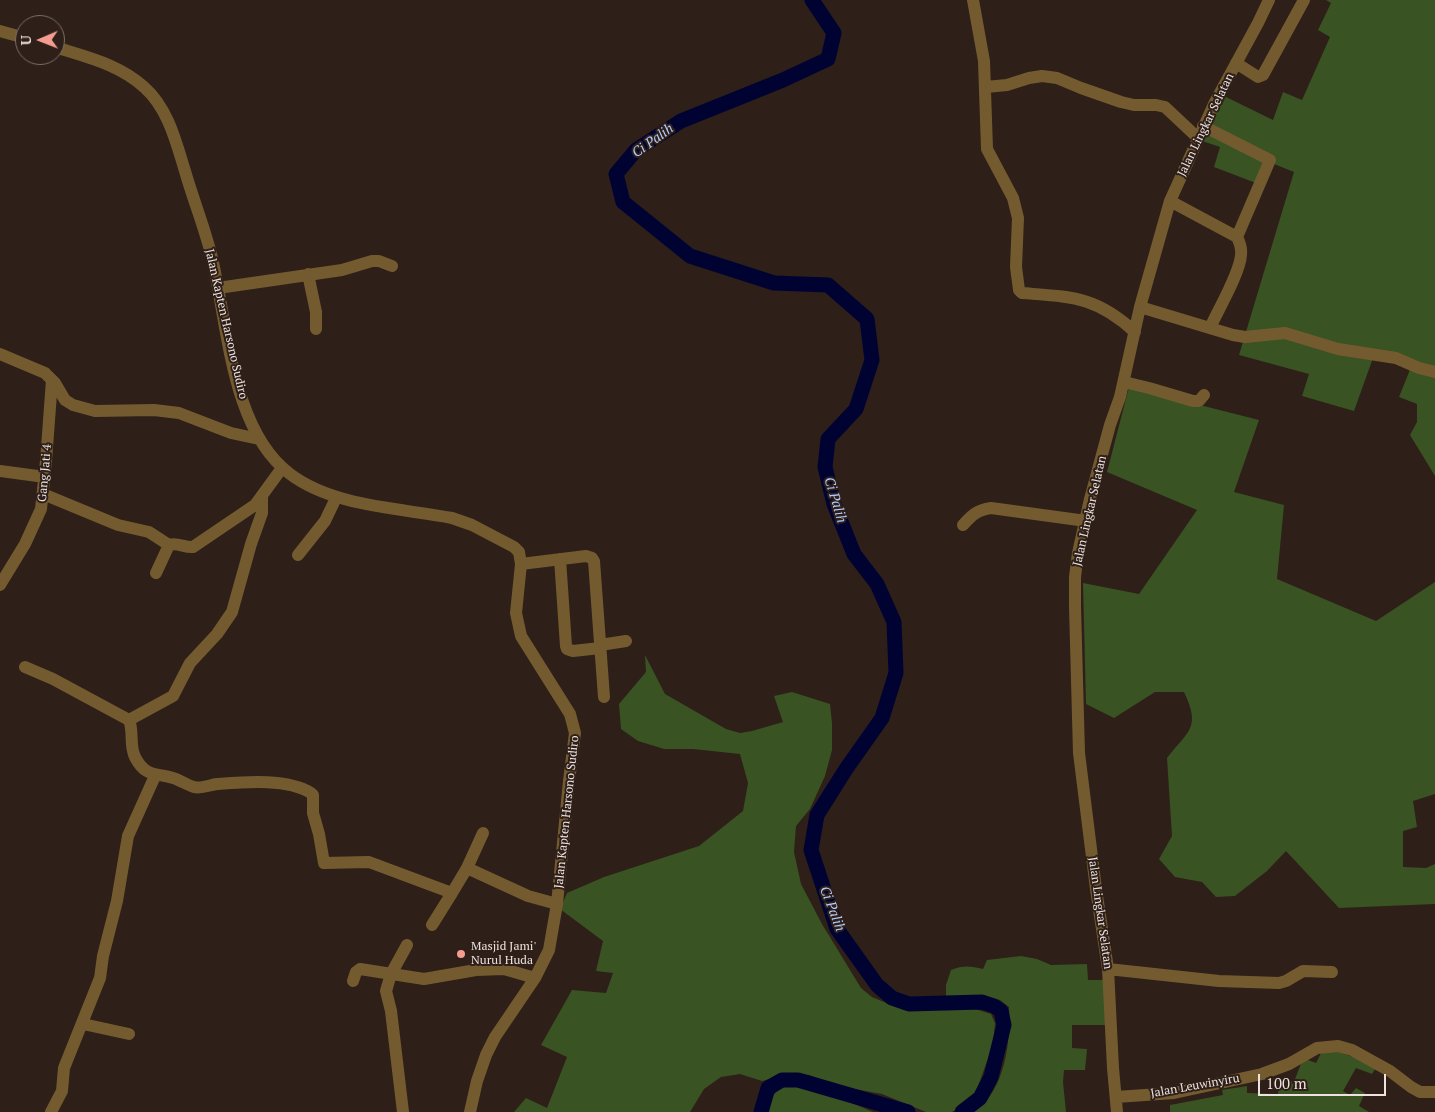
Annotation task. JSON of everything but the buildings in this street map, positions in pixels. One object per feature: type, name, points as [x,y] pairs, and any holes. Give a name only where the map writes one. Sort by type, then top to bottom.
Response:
[{"type":"street","points":[[973,0],[984,61],[987,149],[1013,198],[1018,218],[1016,267],[1019,290],[1022,293],[1059,296],[1091,302],[1119,318],[1135,332]]},
{"type":"street","name":"Jalan Lingkar Selatan","points":[[1117,1112],[1108,969],[1079,752],[1075,577],[1090,499],[1124,382],[1140,307],[1170,201],[1201,132],[1269,0]]},
{"type":"street","points":[[1236,63],[1258,77],[1263,75],[1304,0]]},
{"type":"street","points":[[0,31],[15,35]]},
{"type":"street","name":"Jalan Kapten Harsono Sudiro","points":[[65,50],[110,65],[124,72],[145,87],[163,112],[176,140],[203,225],[235,374],[249,418],[259,440],[282,468],[310,486],[336,498],[452,518],[472,525],[514,547],[519,552],[521,564],[516,614],[521,636],[570,714],[575,733],[558,904],[549,950],[535,978],[495,1037],[477,1081],[470,1112]]},
{"type":"street","points":[[986,87],[1007,85],[1042,76],[1057,78],[1121,102],[1134,105],[1165,107],[1201,132],[1270,160],[1237,236]]},
{"type":"street","points":[[1170,201],[1237,236],[1241,245],[1238,271],[1210,328]]},
{"type":"street","points":[[218,288],[342,270],[372,261],[392,266]]},
{"type":"street","points":[[308,274],[316,312],[316,329]]},
{"type":"street","points":[[1140,307],[1245,337],[1285,333],[1338,349],[1396,358],[1419,368],[1435,372]]},
{"type":"street","points":[[0,354],[45,373],[65,400],[73,405],[104,412],[154,410],[179,413],[231,433],[259,440]]},
{"type":"street","name":"Gang Jati 4","points":[[0,586],[40,514],[45,477],[52,380]]},
{"type":"street","points":[[1124,382],[1193,401],[1199,401],[1204,395]]},
{"type":"street","points":[[43,494],[118,525],[149,532],[169,545],[173,544],[189,548],[197,545],[252,508],[282,468]]},
{"type":"street","points":[[0,471],[45,477]]},
{"type":"street","points":[[129,720],[173,696],[190,663],[217,634],[230,615],[234,607],[251,544],[262,516],[262,497]]},
{"type":"street","points":[[298,555],[325,521],[336,498]]},
{"type":"street","points":[[963,525],[974,513],[982,509],[991,508],[1086,521]]},
{"type":"street","points":[[156,573],[169,545]]},
{"type":"street","points":[[521,564],[586,556],[594,561],[604,697]]},
{"type":"street","points":[[560,559],[567,649],[573,651],[626,641]]},
{"type":"street","points":[[25,667],[53,679],[129,720],[132,726],[132,748],[135,758],[140,765],[155,776],[173,778],[194,787],[240,782],[280,783],[308,791],[313,795],[313,813],[324,863],[369,862],[452,893]]},
{"type":"street","points":[[51,1112],[62,1091],[64,1068],[100,978],[102,956],[117,901],[128,836],[155,776]]},
{"type":"street","points":[[432,925],[467,868],[483,833]]},
{"type":"street","points":[[467,868],[528,896],[558,904]]},
{"type":"street","points":[[403,1112],[391,1011],[386,991],[391,974],[406,945]]},
{"type":"street","points":[[353,981],[356,972],[360,969],[424,978],[476,970],[504,969],[535,978]]},
{"type":"street","points":[[1108,969],[1219,981],[1279,983],[1303,971],[1332,972]]},
{"type":"street","points":[[83,1024],[129,1034]]},
{"type":"street","name":"Jalan Leuwinyiru","points":[[1116,1097],[1174,1093],[1262,1074],[1290,1064],[1318,1048],[1338,1046],[1352,1050],[1390,1071],[1420,1092],[1435,1092]]},
{"type":"green space","points":[[1326,0],[1435,0],[1435,476],[1410,435],[1417,422],[1417,404],[1399,397],[1411,367],[1373,358],[1354,411],[1302,396],[1309,374],[1239,355],[1294,172],[1269,162],[1261,185],[1214,167],[1220,147],[1202,141],[1224,96],[1273,120],[1283,92],[1302,100],[1330,37],[1318,30],[1331,3]]},
{"type":"green space","points":[[1129,387],[1259,420],[1234,492],[1284,505],[1277,579],[1376,621],[1435,582],[1435,794],[1413,801],[1417,827],[1403,831],[1403,867],[1426,868],[1435,864],[1435,904],[1339,908],[1286,851],[1267,871],[1235,896],[1216,897],[1202,882],[1175,877],[1159,859],[1172,836],[1167,758],[1187,734],[1192,721],[1192,714],[1184,692],[1155,692],[1114,718],[1086,704],[1083,583],[1139,594],[1197,510],[1107,472]]},
{"type":"green space","points":[[645,655],[665,694],[726,729],[740,733],[783,722],[774,696],[792,692],[830,704],[832,750],[825,776],[810,809],[796,826],[794,852],[801,884],[822,924],[861,988],[872,997],[896,1007],[912,1010],[975,1009],[991,1014],[995,1023],[993,1044],[975,1095],[960,1109],[951,1112],[926,1112],[882,1094],[838,1086],[809,1075],[789,1074],[762,1081],[740,1074],[721,1077],[704,1089],[690,1112],[514,1112],[526,1098],[547,1108],[567,1057],[541,1045],[572,990],[606,993],[613,973],[596,971],[603,941],[560,909],[567,893],[604,877],[699,846],[743,811],[748,783],[740,754],[693,749],[664,749],[638,741],[621,729],[619,704],[646,672]]},
{"type":"green space","points":[[1021,956],[1037,959],[1051,965],[1087,964],[1088,980],[1103,980],[1107,1025],[1072,1025],[1072,1048],[1087,1049],[1085,1070],[1064,1070],[1063,1082],[1066,1112],[974,1112],[993,1092],[1004,1064],[1009,1035],[1009,1007],[1000,1000],[989,997],[946,997],[946,985],[951,970],[967,966],[983,969],[987,960]]},
{"type":"green space","points":[[1331,1049],[1377,1066],[1372,1074],[1356,1068],[1343,1091],[1350,1095],[1356,1088],[1365,1093],[1359,1106],[1369,1112],[1170,1112],[1170,1105],[1223,1095],[1222,1090],[1247,1086],[1247,1093],[1278,1094],[1279,1078],[1294,1082],[1303,1058],[1316,1063],[1322,1051]]},
{"type":"green space","points":[[785,1086],[796,1086],[818,1091],[873,1112],[766,1112],[772,1097]]},
{"type":"waterway","name":"Ci Palih","points":[[812,0],[834,33],[828,59],[783,80],[681,121],[636,150],[616,174],[623,202],[690,256],[774,283],[828,285],[867,319],[872,360],[856,409],[828,439],[825,467],[834,504],[854,554],[877,584],[894,622],[896,673],[882,718],[846,769],[817,815],[811,850],[837,929],[877,985],[892,998],[909,1004],[982,1002],[994,1006],[1001,1011],[1004,1025],[991,1077],[980,1098],[962,1112]]},
{"type":"waterway","name":"Ci Palih","points":[[761,1112],[768,1088],[782,1080],[798,1080],[908,1112]]},
{"type":"place","name":"Masjid Jami' Nurul Huda","points":[[461,954]]}]
